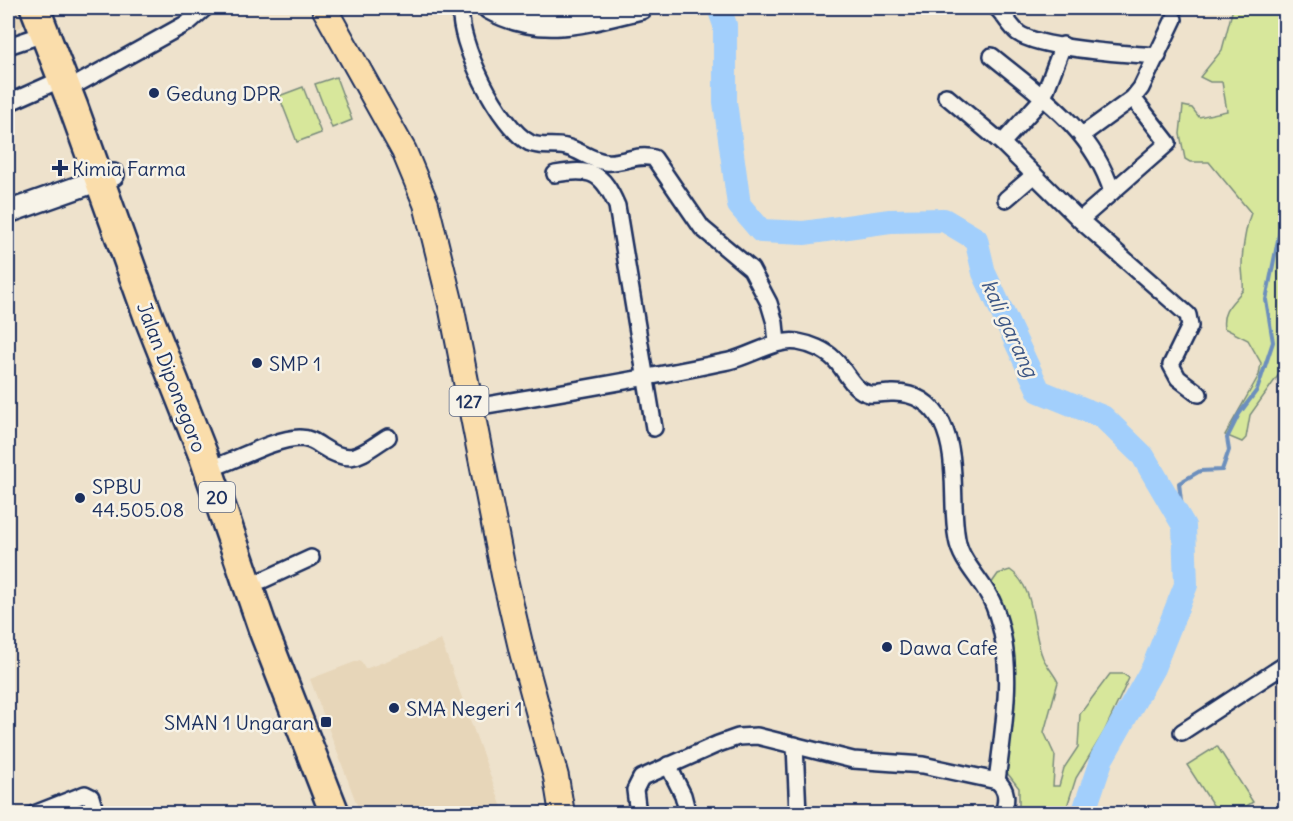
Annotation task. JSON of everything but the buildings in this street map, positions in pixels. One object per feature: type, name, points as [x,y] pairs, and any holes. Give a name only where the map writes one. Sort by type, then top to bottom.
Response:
[{"type":"highway","name":"Jalan Diponegoro","points":[[35,8],[44,34],[74,85]]},
{"type":"highway","name":"Jalan Diponegoro","points":[[54,8],[74,85],[183,385],[204,457],[264,632],[321,760],[350,813]]},
{"type":"highway","name":"Jalan Diponegoro","points":[[183,385],[220,465],[263,580],[321,760],[335,813]]},
{"type":"main road","name":"127","points":[[324,8],[404,152],[426,204],[452,305],[507,586],[522,652],[556,777],[562,813]]},
{"type":"street","points":[[8,103],[74,85],[189,22],[205,8]]},
{"type":"street","points":[[462,8],[460,20],[466,48],[496,104],[515,131],[532,144],[565,146],[604,162],[638,156],[654,158],[702,228],[751,269],[769,303],[775,323],[777,343]]},
{"type":"street","points":[[489,8],[521,22],[550,16],[641,8]]},
{"type":"street","points":[[997,8],[1019,33],[1036,40],[1104,52],[1158,56]]},
{"type":"street","points":[[1082,135],[1133,98],[1141,88],[1158,56],[1173,19]]},
{"type":"street","points":[[8,46],[44,34]]},
{"type":"street","points":[[1002,143],[1043,98],[1063,45]]},
{"type":"street","points":[[992,56],[1043,98],[1082,135],[1104,167],[1112,192]]},
{"type":"street","points":[[946,96],[1002,143],[1080,220],[1188,315],[1190,326],[1172,365],[1178,378],[1199,394]]},
{"type":"street","points":[[1080,220],[1168,143],[1133,98]]},
{"type":"street","points":[[555,174],[575,171],[598,175],[612,194],[622,223],[654,428]]},
{"type":"street","points":[[1006,199],[1034,175]]},
{"type":"street","points":[[8,212],[107,178]]},
{"type":"street","points":[[471,408],[731,361],[759,353],[786,340],[804,343],[827,353],[858,388],[867,393],[908,393],[916,396],[933,410],[941,421],[949,446],[957,540],[961,552],[994,604],[1005,648],[1006,688],[997,781]]},
{"type":"street","points":[[220,465],[279,443],[301,438],[310,439],[340,457],[356,457],[388,437]]},
{"type":"street","points":[[263,580],[311,558]]},
{"type":"street","points":[[1182,732],[1286,664]]},
{"type":"street","points":[[638,813],[635,790],[641,778],[738,737],[757,736],[853,760],[923,765],[997,781],[1004,787],[1006,795],[1003,813]]},
{"type":"street","points":[[795,745],[798,813]]},
{"type":"street","points":[[668,765],[683,795],[688,813]]},
{"type":"street","points":[[34,813],[90,795],[96,813]]},
{"type":"shaded area","points":[[8,8],[19,8],[25,25],[8,32]]},
{"type":"shaded area","name":"SMA Negeri 1","points":[[441,640],[504,813],[360,813],[310,679],[360,660],[365,669]]},
{"type":"green space","points":[[1233,8],[1286,8],[1285,366],[1250,415],[1246,438],[1242,442],[1225,435],[1259,375],[1261,363],[1248,340],[1224,328],[1224,316],[1243,290],[1243,253],[1251,213],[1209,162],[1190,162],[1185,159],[1180,134],[1183,106],[1192,108],[1199,117],[1227,111],[1222,82],[1210,82],[1200,77],[1222,50]]},
{"type":"green space","points":[[336,77],[352,120],[332,128],[315,84]]},
{"type":"green space","points":[[303,87],[321,133],[297,142],[279,96]]},
{"type":"green space","points":[[1010,570],[1025,588],[1039,647],[1058,682],[1044,732],[1055,756],[1053,786],[1059,786],[1064,768],[1078,747],[1080,714],[1110,674],[1123,674],[1129,678],[1104,732],[1076,778],[1065,813],[1027,813],[1019,807],[1019,788],[1000,764],[1015,698],[1008,640],[991,584],[998,574]]},
{"type":"green space","points":[[1217,746],[1253,802],[1236,813],[1218,813],[1187,765]]},
{"type":"waterway","points":[[182,19],[191,8]]},
{"type":"waterway","name":"kali garang","points":[[719,8],[725,25],[725,102],[739,205],[761,231],[804,233],[890,221],[944,220],[976,239],[984,273],[1039,391],[1103,417],[1143,456],[1184,526],[1186,585],[1153,668],[1102,758],[1083,814]]},
{"type":"waterway","points":[[35,99],[56,90]]},
{"type":"waterway","points":[[1184,526],[1179,483],[1200,471],[1222,470],[1229,450],[1227,438],[1239,414],[1257,390],[1273,342],[1266,300],[1286,200]]},
{"type":"place","name":"Gedung DPR","points":[[154,93]]},
{"type":"place","name":"Kimia Farma","points":[[60,168]]},
{"type":"place","name":"SMP 1","points":[[257,363]]},
{"type":"place","name":"SPBU 44.505.08","points":[[80,498]]},
{"type":"place","name":"Dawa Cafe","points":[[887,647]]},
{"type":"place","name":"SMA Negeri 1","points":[[394,708]]},
{"type":"place","name":"SMAN 1 Ungaran","points":[[326,722]]}]
